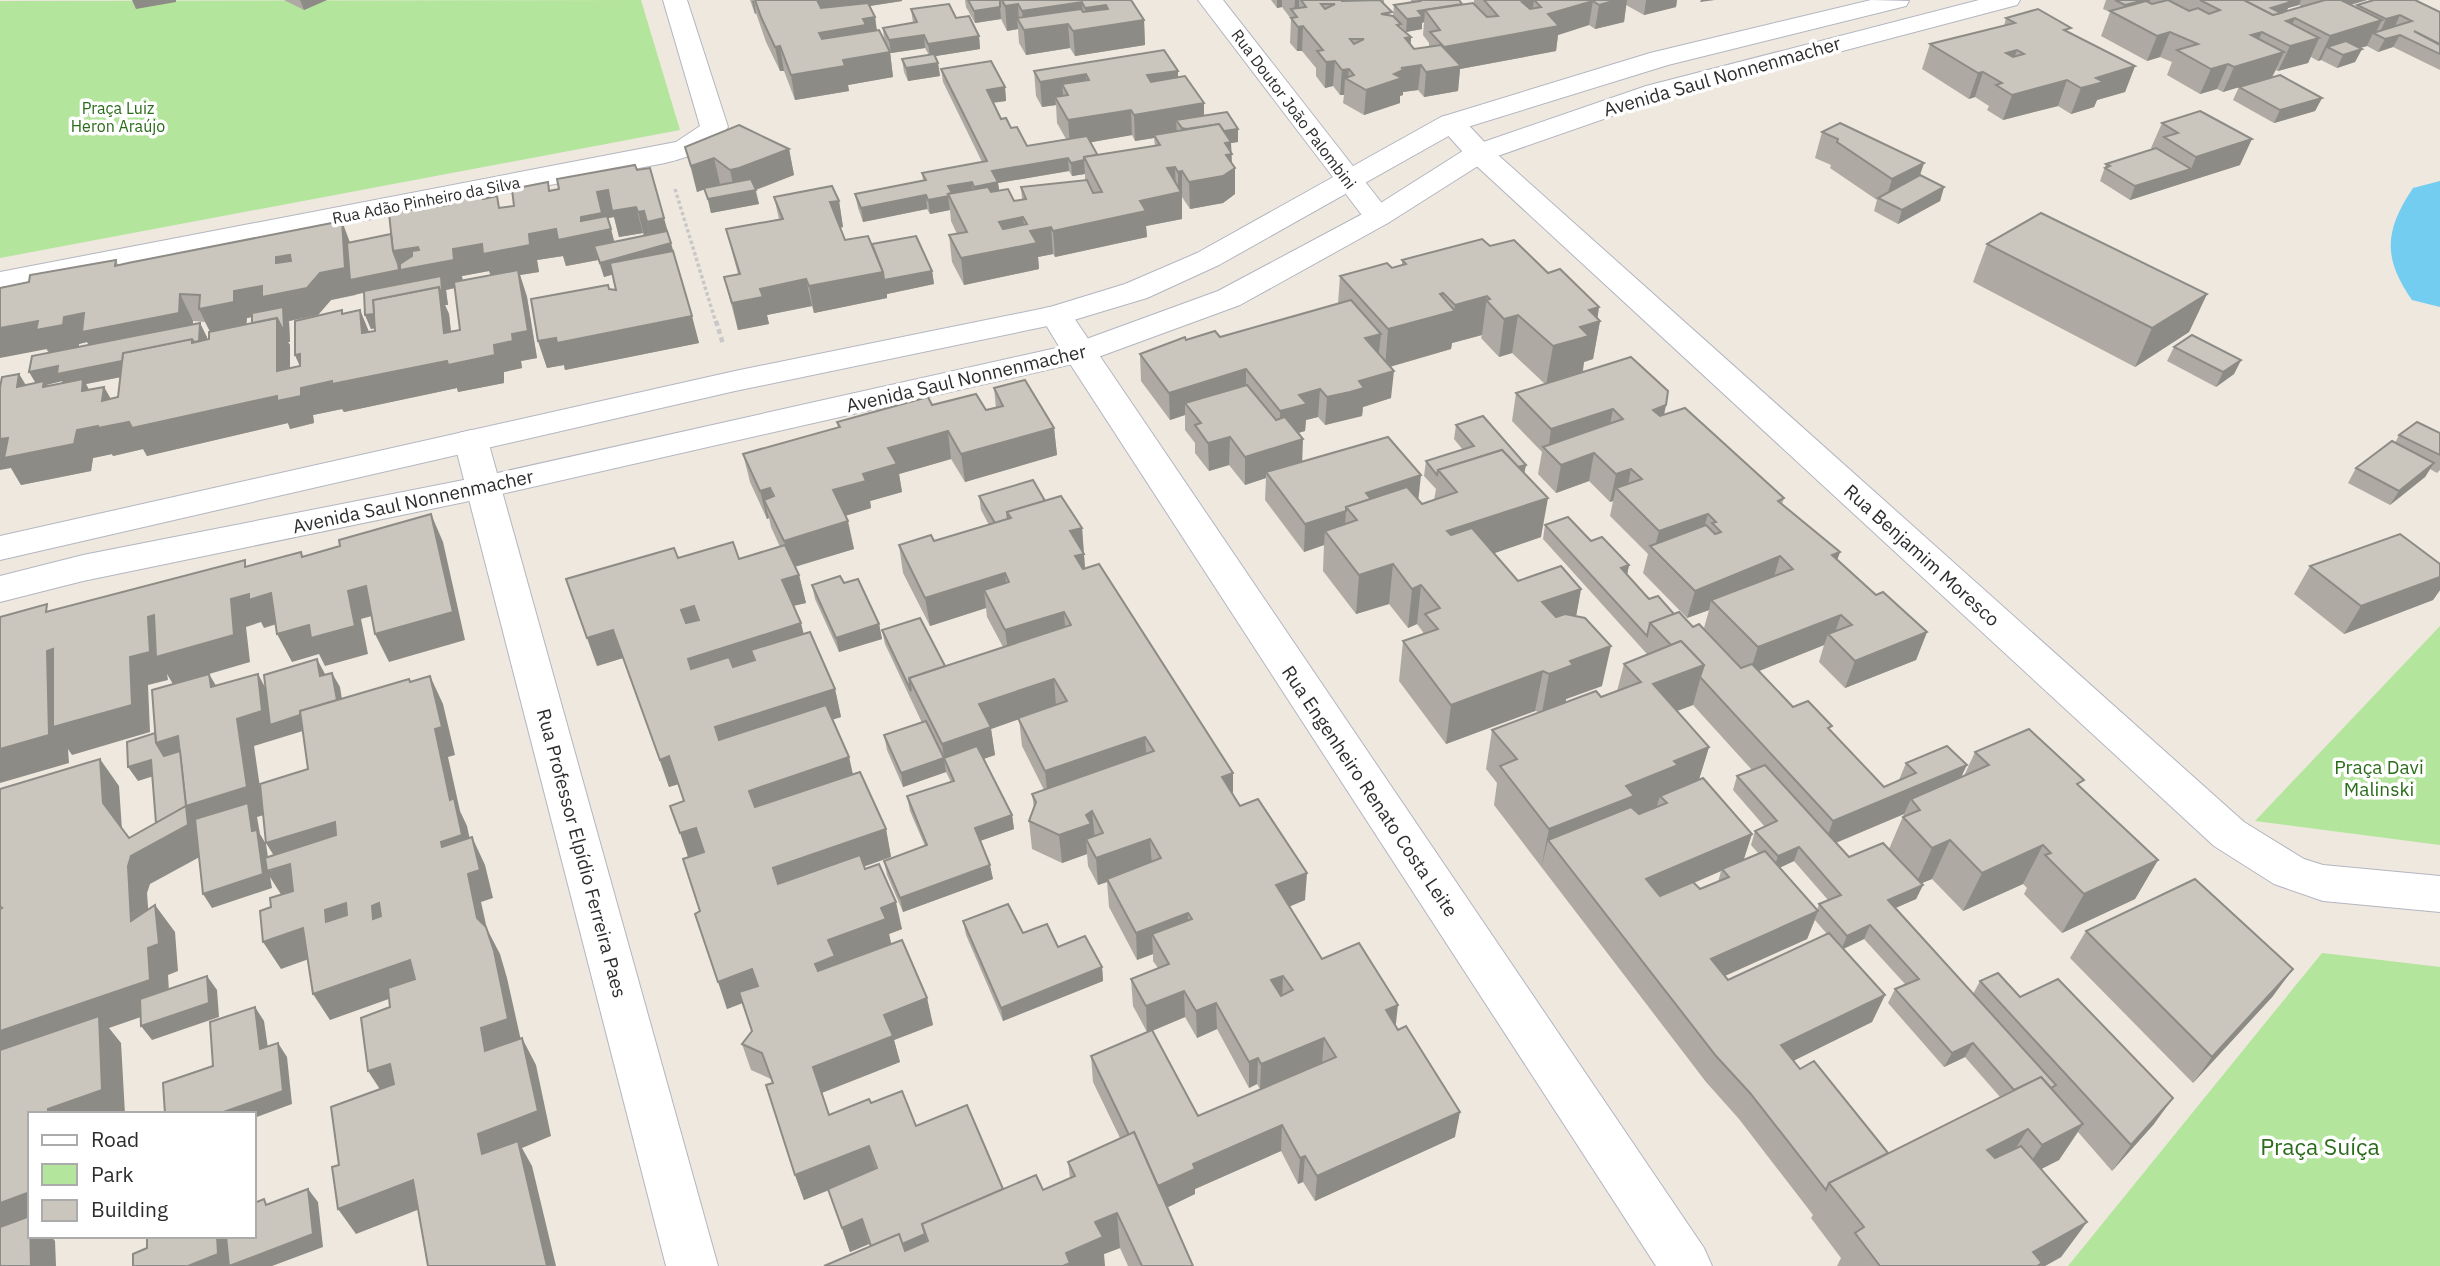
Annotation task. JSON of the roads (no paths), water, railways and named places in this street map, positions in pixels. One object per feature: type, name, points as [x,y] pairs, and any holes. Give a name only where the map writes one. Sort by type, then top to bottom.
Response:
[{"type":"street","name":"Rua Adão Pinheiro da Silva","points":[[0,281],[665,155],[706,138],[714,127],[675,0]]},
{"type":"street","name":"Rua Doutor João Palombini","points":[[1210,0],[1347,181],[1378,217]]},
{"type":"street","name":"Avenida Saul Nonnenmacher","points":[[0,548],[735,381],[1056,315],[1136,291],[1208,259],[1451,123],[1658,59],[1899,0]]},
{"type":"street","name":"Avenida Saul Nonnenmacher","points":[[0,589],[83,568],[484,487],[1079,353],[1229,298],[1378,217],[1479,153],[1654,92],[2008,0]]},
{"type":"street","name":"Rua Benjamim Moresco","points":[[1451,123],[1479,153],[2229,834],[2289,872],[2323,883],[2440,894]]},
{"type":"street","name":"Rua Engenheiro Renato Costa Leite","points":[[1056,315],[1686,1266]]},
{"type":"street","name":"Rua Professor Elpídio Ferreira Paes","points":[[471,441],[692,1266]]},
{"type":"street","points":[[83,568],[89,527]]},
{"type":"waterway","points":[[2440,204],[2427,239],[2440,283]]},
{"type":"park label","name":"Praça Luiz Heron Araújo","points":[[118,117]]},
{"type":"park label","name":"Praça Davi Malinski","points":[[2379,778]]},
{"type":"park label","name":"Praça Suíça","points":[[2320,1147]]}]
